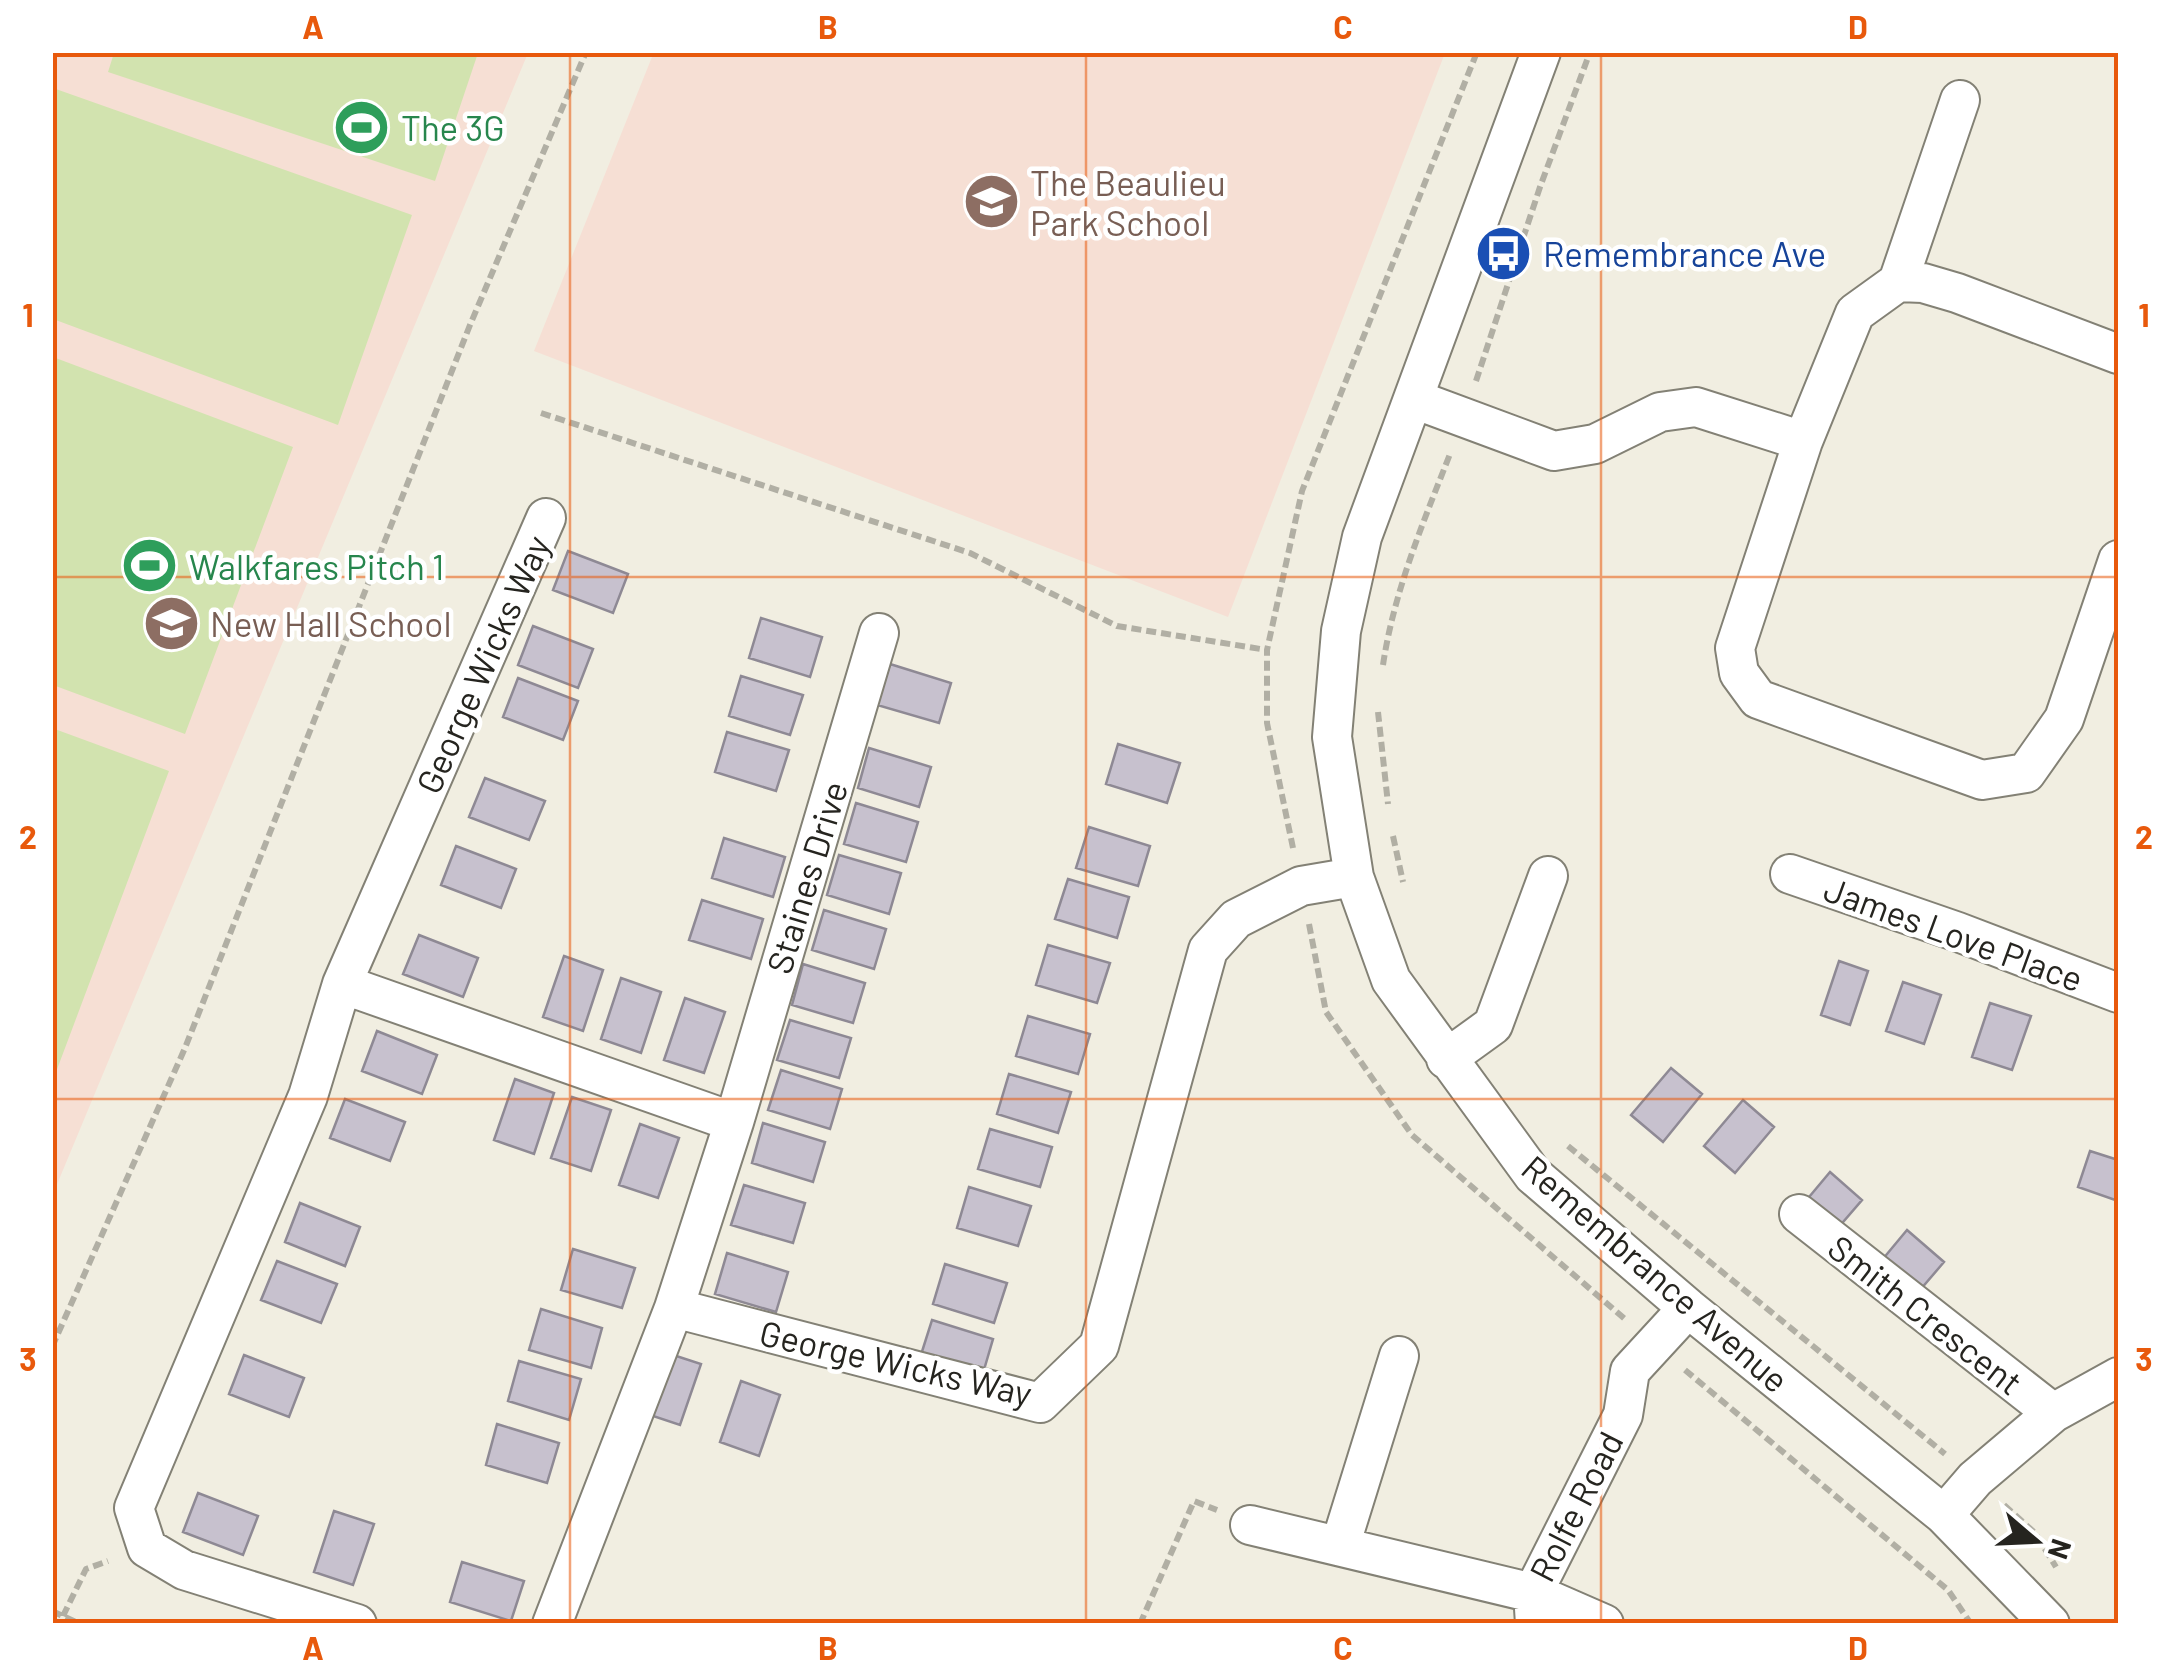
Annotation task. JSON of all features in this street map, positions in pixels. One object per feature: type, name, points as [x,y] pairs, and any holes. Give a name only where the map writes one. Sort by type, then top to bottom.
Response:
[{"type":"street","name":"Remembrance Avenue","points":[[1541,52],[1362,537],[1341,631],[1332,736],[1354,877],[1390,980],[1533,1176],[1688,1308],[1944,1514],[2050,1624]]},
{"type":"street","points":[[1960,100],[1898,282],[1855,313],[1804,441],[1735,648],[1739,673],[1758,700],[1982,780],[2026,773],[2064,718],[2118,560]]},
{"type":"street","points":[[1898,282],[1923,283],[1957,293],[2118,354]]},
{"type":"street","points":[[1414,399],[1554,450],[1595,444],[1660,412],[1696,407],[1804,441]]},
{"type":"street","name":"George Wicks Way","points":[[147,1548],[134,1508],[308,1096],[342,984],[546,518]]},
{"type":"street","name":"Staines Drive","points":[[674,1308],[734,1122],[879,633]]},
{"type":"street","name":"James Love Place","points":[[1790,874],[2118,993]]},
{"type":"street","points":[[1446,1058],[1494,1025],[1548,876]]},
{"type":"street","name":"George Wicks Way","points":[[674,1308],[1040,1403],[1098,1346],[1208,950],[1236,919],[1301,886],[1354,877]]},
{"type":"street","points":[[342,984],[734,1122]]},
{"type":"street","name":"Smith Crescent","points":[[1800,1214],[2053,1414]]},
{"type":"street","points":[[552,1624],[674,1308]]},
{"type":"street","name":"Rolfe Road","points":[[1250,1524],[1340,1546],[1534,1608],[1622,1415],[1630,1370],[1688,1308]]},
{"type":"street","points":[[1340,1546],[1399,1356]]},
{"type":"street","name":"Smith Crescent","points":[[1944,1514],[1976,1479],[2053,1414],[2118,1377]]},
{"type":"street","points":[[147,1548],[184,1570],[357,1624]]},
{"type":"street","points":[[1534,1608],[1604,1624]]},
{"type":"path","points":[[52,1347],[186,1048],[470,326],[586,52]]},
{"type":"path","points":[[1478,52],[1302,490],[1267,650],[1266,723],[1326,1012],[1412,1135],[1948,1590],[1971,1624]]},
{"type":"path","points":[[1380,684],[1389,626],[1411,556],[1464,418],[1540,187],[1590,52]]},
{"type":"path","points":[[541,413],[970,553],[1117,626],[1267,650]]},
{"type":"path","points":[[1377,704],[1388,810]]},
{"type":"path","points":[[1390,828],[1407,898]]},
{"type":"path","points":[[1559,1138],[1976,1479],[2035,1533],[2063,1578]]},
{"type":"path","points":[[1140,1624],[1194,1501],[1250,1524]]},
{"type":"path","points":[[63,1616],[86,1569],[147,1548]]},
{"type":"path","points":[[52,1611],[80,1624]]},
{"type":"shaded area","name":"The Beaulieu Park School","points":[[654,52],[1445,53],[1228,617],[534,351]]},
{"type":"shaded area","name":"New Hall School","points":[[53,53],[528,53],[53,1194]]},
{"type":"green space","name":"The 3G","points":[[114,52],[478,53],[435,181],[108,72]]},
{"type":"green space","points":[[53,88],[412,215],[338,425],[53,319]]},
{"type":"green space","name":"Walkfares Pitch 1","points":[[53,357],[293,447],[185,734],[53,685]]},
{"type":"green space","points":[[52,728],[169,771],[53,1080],[52,1080]]},
{"type":"building","points":[[568,551],[628,574],[613,613],[553,590]]},
{"type":"building","points":[[761,618],[822,637],[810,677],[749,658]]},
{"type":"building","points":[[533,626],[593,649],[578,688],[518,665]]},
{"type":"building","points":[[890,664],[951,683],[939,723],[877,705]]},
{"type":"building","points":[[741,676],[803,695],[790,735],[729,716]]},
{"type":"building","points":[[518,678],[578,701],[563,740],[503,717]]},
{"type":"building","points":[[727,732],[789,750],[776,791],[715,772]]},
{"type":"building","points":[[1118,744],[1180,763],[1167,803],[1106,784]]},
{"type":"building","points":[[869,748],[931,767],[919,807],[858,788]]},
{"type":"building","points":[[485,778],[545,801],[529,840],[469,817]]},
{"type":"building","points":[[856,803],[918,822],[906,862],[844,844]]},
{"type":"building","points":[[1089,827],[1150,846],[1138,886],[1076,868]]},
{"type":"building","points":[[724,838],[785,857],[773,897],[712,878]]},
{"type":"building","points":[[456,846],[516,869],[501,908],[441,885]]},
{"type":"building","points":[[839,855],[901,873],[889,914],[827,895]]},
{"type":"building","points":[[1068,879],[1129,897],[1117,938],[1055,919]]},
{"type":"building","points":[[702,900],[763,919],[751,959],[689,940]]},
{"type":"building","points":[[824,910],[886,929],[874,969],[812,950]]},
{"type":"building","points":[[419,935],[478,958],[463,997],[403,974]]},
{"type":"building","points":[[1048,945],[1110,963],[1097,1003],[1036,985]]},
{"type":"building","points":[[564,956],[603,970],[583,1031],[543,1017]]},
{"type":"building","points":[[1839,961],[1868,971],[1850,1025],[1821,1015]]},
{"type":"building","points":[[803,964],[865,983],[853,1023],[792,1005]]},
{"type":"building","points":[[621,978],[661,992],[641,1053],[601,1039]]},
{"type":"building","points":[[1903,982],[1941,995],[1924,1044],[1886,1031]]},
{"type":"building","points":[[685,998],[725,1012],[704,1073],[664,1060]]},
{"type":"building","points":[[1990,1003],[2031,1016],[2012,1070],[1972,1057]]},
{"type":"building","points":[[1028,1016],[1090,1034],[1078,1074],[1016,1056]]},
{"type":"building","points":[[790,1020],[851,1038],[839,1078],[777,1060]]},
{"type":"building","points":[[377,1031],[437,1055],[422,1094],[362,1071]]},
{"type":"building","points":[[1671,1068],[1702,1094],[1663,1142],[1631,1115]]},
{"type":"building","points":[[781,1070],[842,1089],[830,1129],[768,1110]]},
{"type":"building","points":[[1009,1074],[1071,1092],[1058,1133],[997,1114]]},
{"type":"building","points":[[515,1079],[554,1093],[534,1154],[494,1140]]},
{"type":"building","points":[[572,1097],[611,1110],[591,1171],[551,1158]]},
{"type":"building","points":[[345,1099],[405,1122],[390,1161],[330,1138]]},
{"type":"building","points":[[1743,1100],[1774,1127],[1735,1173],[1704,1146]]},
{"type":"building","points":[[763,1123],[825,1142],[813,1182],[752,1163]]},
{"type":"building","points":[[640,1124],[679,1138],[658,1198],[619,1185]]},
{"type":"building","points":[[990,1129],[1052,1147],[1040,1187],[978,1169]]},
{"type":"building","points":[[2090,1151],[2118,1160],[2118,1201],[2078,1187]]},
{"type":"building","points":[[1830,1172],[1862,1200],[1831,1236],[1799,1209]]},
{"type":"building","points":[[744,1185],[805,1203],[793,1243],[731,1225]]},
{"type":"building","points":[[969,1187],[1031,1206],[1018,1246],[957,1228]]},
{"type":"building","points":[[300,1203],[360,1227],[345,1266],[285,1242]]},
{"type":"building","points":[[1907,1230],[1944,1262],[1914,1297],[1877,1266]]},
{"type":"building","points":[[573,1249],[635,1268],[622,1308],[561,1290]]},
{"type":"building","points":[[727,1253],[788,1272],[776,1312],[715,1294]]},
{"type":"building","points":[[277,1261],[337,1284],[321,1323],[261,1300]]},
{"type":"building","points":[[945,1264],[1007,1283],[994,1323],[933,1304]]},
{"type":"building","points":[[541,1309],[602,1328],[591,1368],[529,1350]]},
{"type":"building","points":[[932,1320],[993,1339],[981,1380],[919,1361]]},
{"type":"building","points":[[661,1351],[701,1364],[680,1425],[641,1412]]},
{"type":"building","points":[[244,1355],[304,1378],[289,1417],[229,1394]]},
{"type":"building","points":[[519,1361],[581,1379],[569,1420],[508,1401]]},
{"type":"building","points":[[741,1381],[780,1395],[759,1456],[720,1442]]},
{"type":"building","points":[[497,1424],[559,1443],[547,1483],[486,1465]]},
{"type":"building","points":[[198,1493],[258,1516],[243,1555],[183,1532]]},
{"type":"building","points":[[334,1511],[374,1524],[353,1585],[314,1572]]},
{"type":"building","points":[[462,1562],[524,1581],[511,1621],[450,1602]]},
{"type":"place","name":"The 3G","points":[[362,127]]},
{"type":"place","name":"The Beaulieu Park School","points":[[991,202]]},
{"type":"place","name":"Remembrance Ave","points":[[1504,253]]},
{"type":"place","name":"Walkfares Pitch 1","points":[[150,566]]},
{"type":"place","name":"New Hall School","points":[[171,623]]}]
